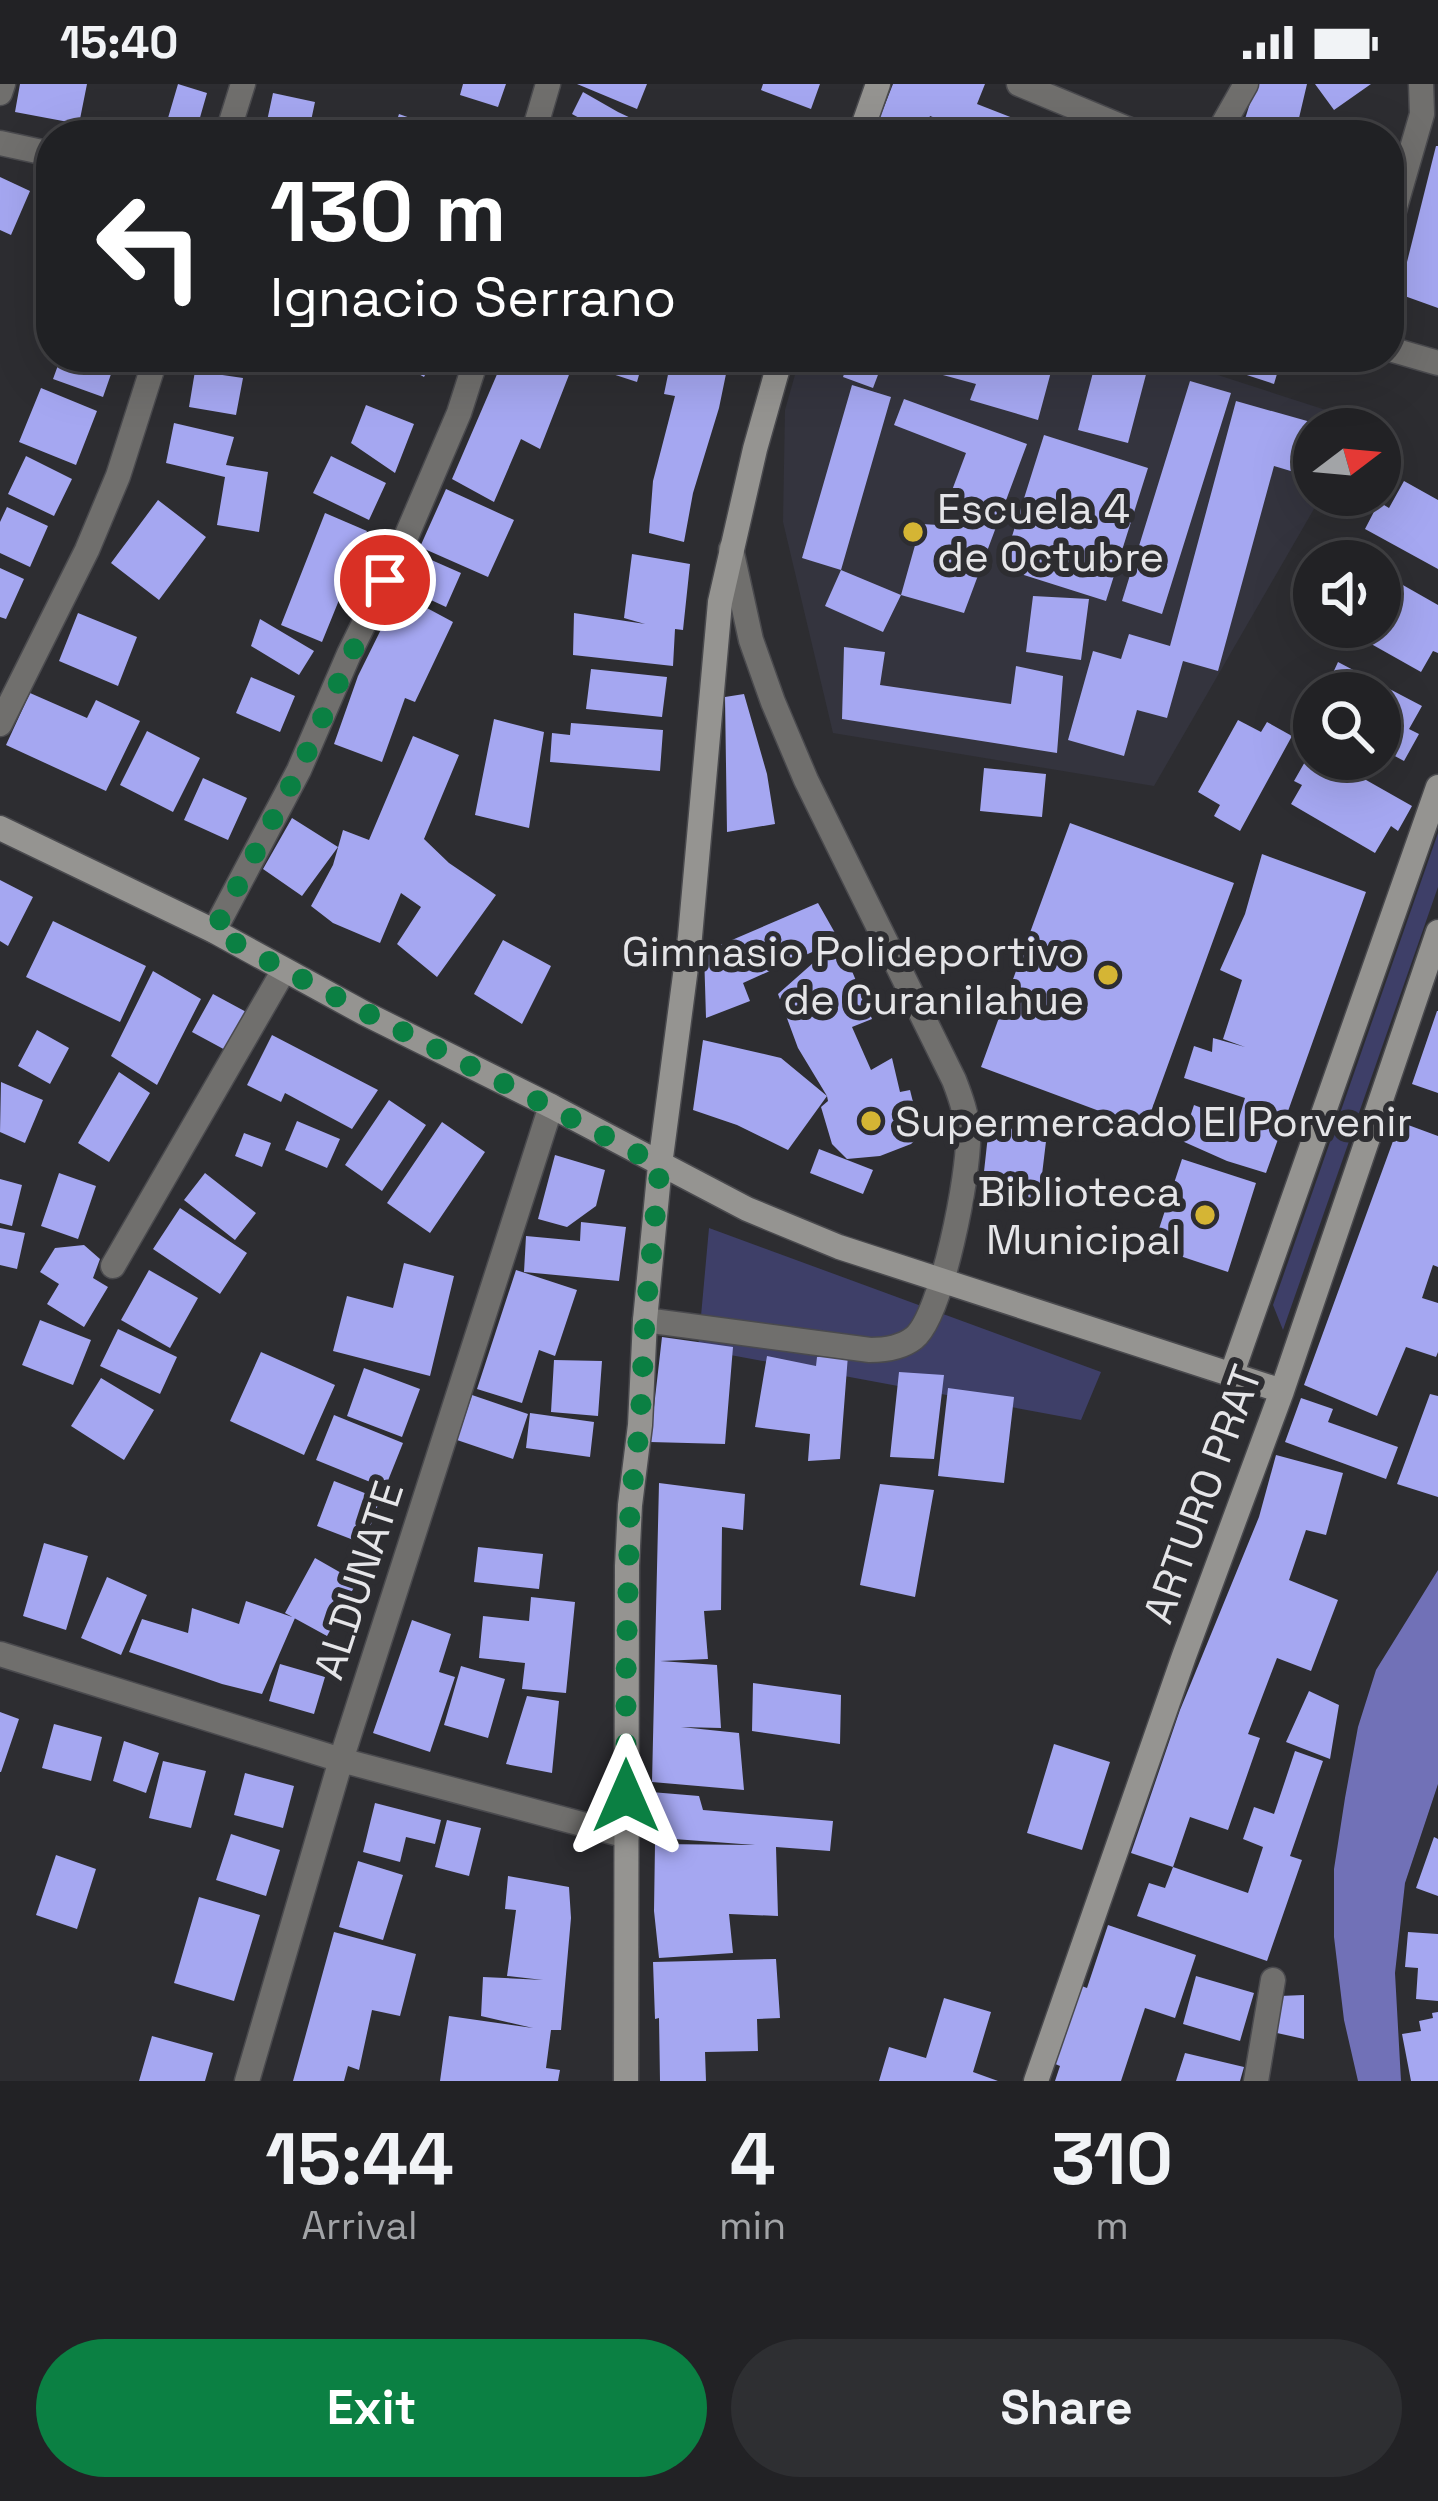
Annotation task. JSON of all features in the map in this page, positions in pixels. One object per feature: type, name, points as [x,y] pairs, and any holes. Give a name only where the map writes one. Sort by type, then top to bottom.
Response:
[{"type":"main road","points":[[865,120],[878,84]]},
{"type":"main road","points":[[626,2081],[627,1566],[645,1320],[690,937],[720,602],[777,372]]},
{"type":"main road","name":"ARTURO PRAT","points":[[1231,1376],[1438,788]]},
{"type":"main road","points":[[0,828],[214,931],[747,1209],[839,1247],[1282,1391]]},
{"type":"main road","name":"ARTURO PRAT","points":[[1036,2081],[1282,1391],[1438,932]]},
{"type":"street","points":[[0,93],[3,84]]},
{"type":"street","points":[[232,120],[243,84]]},
{"type":"street","points":[[537,120],[548,84]]},
{"type":"street","points":[[1018,84],[1106,120]]},
{"type":"street","points":[[1226,120],[1246,84]]},
{"type":"street","points":[[1404,178],[1423,114],[1421,84]]},
{"type":"street","points":[[0,143],[36,151]]},
{"type":"street","points":[[1404,353],[1438,363]]},
{"type":"street","points":[[0,724],[87,550],[118,476],[151,372]]},
{"type":"street","points":[[214,931],[299,770],[403,544],[471,372]]},
{"type":"street","points":[[645,1320],[870,1350],[907,1342],[926,1326],[943,1281],[968,1155],[967,1117],[954,1080],[773,703],[751,640],[731,549]]},
{"type":"street","points":[[113,1267],[284,970]]},
{"type":"street","name":"ALDUNATE","points":[[247,2081],[341,1760],[551,1106]]},
{"type":"street","points":[[0,1654],[341,1760],[627,1836]]},
{"type":"street","points":[[1256,2081],[1273,1980]]},
{"type":"shaded area","points":[[796,372],[1208,372],[1320,408],[1293,408],[1293,516],[1310,516],[1154,786],[833,733],[783,522],[785,410]]},
{"type":"shaded area","points":[[1438,833],[1438,887],[1283,1330],[1273,1305]]},
{"type":"shaded area","points":[[709,1228],[1101,1372],[1081,1420],[698,1349]]},
{"type":"shaded area","points":[[1438,1570],[1438,1784],[1405,1883],[1395,1973],[1401,2081],[1358,2081],[1344,2020],[1334,1937],[1334,1869],[1345,1798],[1358,1727],[1376,1670]]},
{"type":"building","points":[[20,84],[87,84],[80,120],[15,112]]},
{"type":"building","points":[[178,84],[207,93],[199,120],[167,120]]},
{"type":"building","points":[[463,84],[506,84],[498,107],[460,95]]},
{"type":"building","points":[[577,84],[647,84],[637,109]]},
{"type":"building","points":[[763,84],[820,84],[811,109],[761,90]]},
{"type":"building","points":[[893,84],[985,84],[977,104],[1018,120],[930,116],[928,120],[879,120]]},
{"type":"building","points":[[1256,84],[1307,84],[1299,120],[1245,120]]},
{"type":"building","points":[[1315,84],[1371,84],[1334,110]]},
{"type":"building","points":[[583,92],[635,120],[583,120],[572,114]]},
{"type":"building","points":[[273,93],[315,102],[311,120],[267,120]]},
{"type":"building","points":[[1438,146],[1438,308],[1404,296],[1404,274]]},
{"type":"building","points":[[0,177],[30,191],[11,235],[0,230]]},
{"type":"building","points":[[56,372],[112,372],[103,397],[53,379]]},
{"type":"building","points":[[195,372],[243,378],[236,415],[189,407]]},
{"type":"building","points":[[498,372],[570,372],[540,449],[521,439],[494,502],[452,479]]},
{"type":"building","points":[[606,372],[640,372],[637,382]]},
{"type":"building","points":[[669,372],[726,374],[684,542],[649,533],[653,481],[675,396],[664,394]]},
{"type":"building","points":[[845,372],[879,372],[873,388],[843,377]]},
{"type":"building","points":[[932,372],[1051,372],[1038,420],[970,400],[976,384]]},
{"type":"building","points":[[1093,372],[1147,372],[1128,443],[1078,430]]},
{"type":"building","points":[[1238,372],[1278,372],[1274,384]]},
{"type":"building","points":[[1190,381],[1231,393],[1162,614],[1122,601]]},
{"type":"building","points":[[852,385],[891,397],[841,570],[802,558]]},
{"type":"building","points":[[41,388],[97,411],[76,465],[19,442]]},
{"type":"building","points":[[904,399],[1027,444],[964,613],[901,595],[921,524],[939,525],[966,453],[894,425]]},
{"type":"building","points":[[1236,401],[1293,417],[1293,472],[1274,466],[1218,671],[1183,661],[1167,718],[1137,710],[1124,756],[1068,740],[1093,651],[1121,659],[1129,634],[1170,646]]},
{"type":"building","points":[[366,405],[414,424],[395,473],[351,443]]},
{"type":"building","points":[[174,423],[234,437],[226,465],[268,472],[259,532],[217,525],[225,477],[166,463]]},
{"type":"building","points":[[1044,435],[1148,468],[1106,601],[1002,568]]},
{"type":"building","points":[[26,456],[72,479],[54,516],[8,494]]},
{"type":"building","points":[[331,456],[386,483],[369,520],[313,493]]},
{"type":"building","points":[[1404,481],[1438,500],[1438,569],[1401,549],[1401,540],[1385,540],[1365,529],[1372,516],[1401,516]]},
{"type":"building","points":[[446,489],[514,520],[488,577],[420,547]]},
{"type":"building","points":[[158,500],[206,537],[159,600],[111,563]]},
{"type":"building","points":[[7,507],[48,526],[30,567],[0,553],[0,522]]},
{"type":"building","points":[[325,513],[367,531],[322,642],[281,625]]},
{"type":"building","points":[[632,554],[690,564],[683,630],[675,629],[673,666],[573,655],[574,613],[645,624],[624,618]]},
{"type":"building","points":[[420,555],[461,573],[446,607],[405,588]]},
{"type":"building","points":[[0,568],[24,579],[6,619],[0,617]]},
{"type":"building","points":[[841,570],[901,595],[883,632],[825,606]]},
{"type":"building","points":[[1401,584],[1438,605],[1438,653],[1433,651],[1421,672],[1378,648],[1401,648]]},
{"type":"building","points":[[399,593],[453,622],[415,702],[405,698],[382,762],[334,744],[358,676]]},
{"type":"building","points":[[1033,596],[1089,599],[1081,660],[1026,652]]},
{"type":"building","points":[[78,613],[137,637],[118,686],[59,661]]},
{"type":"building","points":[[260,619],[314,651],[299,675],[251,646]]},
{"type":"building","points":[[844,647],[885,652],[880,685],[1011,704],[1016,666],[1063,676],[1057,753],[842,719]]},
{"type":"building","points":[[1338,662],[1357,672],[1333,672]]},
{"type":"building","points":[[591,669],[667,677],[662,717],[586,709]]},
{"type":"building","points":[[251,677],[295,696],[280,732],[236,713]]},
{"type":"building","points":[[30,693],[87,718],[96,700],[140,721],[106,791],[6,745]]},
{"type":"building","points":[[744,694],[767,774],[775,824],[727,832],[725,697]]},
{"type":"building","points":[[1401,695],[1422,706],[1409,729],[1419,734],[1404,761]]},
{"type":"building","points":[[494,719],[544,732],[529,828],[475,815]]},
{"type":"building","points":[[1238,720],[1261,732],[1267,722],[1292,736],[1240,831],[1214,816],[1220,805],[1198,792]]},
{"type":"building","points":[[571,723],[663,730],[660,771],[550,762],[552,733],[570,735]]},
{"type":"building","points":[[147,731],[200,758],[173,812],[120,785]]},
{"type":"building","points":[[413,736],[459,755],[424,839],[496,895],[437,977],[397,944],[421,907],[401,893],[380,943],[333,923],[311,906],[333,865],[343,830],[369,840]]},
{"type":"building","points":[[984,768],[1046,774],[1042,817],[980,811]]},
{"type":"building","points":[[203,778],[247,798],[228,840],[184,820]]},
{"type":"building","points":[[1366,780],[1412,806],[1398,831],[1391,826],[1375,853],[1291,804],[1302,785],[1294,781]]},
{"type":"building","points":[[292,818],[338,847],[302,896],[263,869]]},
{"type":"building","name":"Gimnasio Polideportivo de Curanilahue","points":[[1070,823],[1234,883],[1145,1128],[981,1067]]},
{"type":"building","points":[[1262,854],[1366,892],[1266,1173],[1182,1141],[1194,1105],[1238,1122],[1245,1098],[1184,1078],[1194,1046],[1212,1052],[1213,1038],[1245,1047],[1223,1039],[1242,980],[1220,970],[1245,914]]},
{"type":"building","points":[[0,880],[33,897],[8,946],[0,941]]},
{"type":"building","points":[[818,903],[839,940],[743,983],[750,1001],[706,1018],[704,952]]},
{"type":"building","points":[[53,921],[146,966],[120,1022],[26,977]]},
{"type":"building","points":[[503,940],[551,966],[522,1024],[474,994]]},
{"type":"building","points":[[839,940],[872,1019],[852,1027],[871,1070],[892,1058],[900,1092],[910,1090],[921,1134],[911,1144],[880,1156],[847,1159],[832,1144],[821,1107],[827,1096],[798,1048],[778,994]]},
{"type":"building","points":[[153,971],[201,999],[157,1085],[111,1056]]},
{"type":"building","points":[[213,994],[250,1014],[229,1052],[192,1032]]},
{"type":"building","points":[[1438,1011],[1438,1093],[1412,1084]]},
{"type":"building","points":[[37,1030],[69,1048],[50,1084],[18,1066]]},
{"type":"building","points":[[272,1035],[378,1090],[352,1129],[285,1093],[281,1102],[247,1085]]},
{"type":"building","points":[[703,1040],[781,1058],[827,1096],[788,1150],[693,1110]]},
{"type":"building","points":[[119,1072],[150,1093],[109,1162],[78,1143]]},
{"type":"building","points":[[1,1082],[43,1100],[25,1143],[0,1132]]},
{"type":"building","points":[[389,1100],[426,1125],[382,1191],[345,1165]]},
{"type":"building","points":[[297,1121],[340,1139],[327,1168],[285,1150]]},
{"type":"building","points":[[442,1122],[485,1152],[430,1233],[387,1203]]},
{"type":"building","points":[[1400,1122],[1438,1136],[1438,1267],[1433,1265],[1422,1298],[1438,1303],[1438,1352],[1436,1357],[1406,1347],[1377,1416],[1304,1385]]},
{"type":"building","points":[[989,1126],[1047,1133],[1038,1208],[981,1199]]},
{"type":"building","points":[[244,1133],[271,1143],[262,1167],[235,1156]]},
{"type":"building","points":[[819,1149],[873,1170],[863,1194],[810,1173]]},
{"type":"building","points":[[555,1155],[605,1170],[596,1206],[567,1227],[538,1219]]},
{"type":"building","name":"Biblioteca Municipal","points":[[1182,1159],[1256,1183],[1228,1272],[1153,1247]]},
{"type":"building","points":[[59,1173],[96,1186],[78,1239],[41,1226]]},
{"type":"building","points":[[205,1173],[256,1213],[235,1240],[184,1200]]},
{"type":"building","points":[[0,1179],[22,1185],[12,1226],[0,1223]]},
{"type":"building","points":[[180,1208],[247,1253],[220,1294],[153,1249]]},
{"type":"building","points":[[581,1222],[626,1227],[619,1281],[524,1272],[526,1236],[580,1241]]},
{"type":"building","points":[[0,1228],[25,1233],[17,1269],[0,1265]]},
{"type":"building","points":[[84,1245],[100,1259],[93,1278],[108,1287],[84,1327],[47,1304],[59,1284],[40,1272],[55,1248]]},
{"type":"building","points":[[404,1263],[454,1276],[430,1376],[333,1351],[347,1296],[393,1308]]},
{"type":"building","points":[[149,1270],[198,1298],[170,1348],[121,1320]]},
{"type":"building","points":[[516,1270],[577,1290],[555,1356],[539,1350],[522,1403],[477,1389]]},
{"type":"building","points":[[40,1320],[91,1340],[73,1385],[22,1365]]},
{"type":"building","points":[[118,1329],[177,1357],[160,1394],[100,1366]]},
{"type":"building","points":[[662,1337],[733,1347],[725,1444],[650,1442]]},
{"type":"building","points":[[261,1352],[335,1385],[304,1455],[230,1421]]},
{"type":"building","points":[[848,1355],[840,1459],[808,1461],[810,1434],[755,1427],[767,1356],[816,1366],[817,1357]]},
{"type":"building","points":[[554,1360],[602,1361],[598,1416],[551,1412]]},
{"type":"building","points":[[364,1368],[420,1389],[402,1437],[347,1416]]},
{"type":"building","points":[[899,1372],[944,1375],[934,1459],[890,1457]]},
{"type":"building","points":[[101,1378],[154,1410],[124,1460],[71,1426]]},
{"type":"building","points":[[948,1388],[1014,1397],[1004,1483],[938,1476]]},
{"type":"building","points":[[1430,1394],[1438,1396],[1438,1497],[1397,1484]]},
{"type":"building","points":[[472,1395],[528,1414],[513,1459],[457,1440]]},
{"type":"building","points":[[1301,1398],[1333,1409],[1328,1422],[1398,1447],[1386,1479],[1285,1442]]},
{"type":"building","points":[[530,1413],[594,1422],[590,1457],[526,1448]]},
{"type":"building","points":[[334,1415],[403,1443],[385,1488],[316,1460]]},
{"type":"building","points":[[1276,1455],[1343,1473],[1326,1535],[1306,1530],[1289,1580],[1338,1600],[1311,1671],[1277,1658],[1248,1734],[1260,1738],[1228,1830],[1190,1817],[1173,1867],[1131,1853],[1180,1710],[1259,1517]]},
{"type":"building","points":[[334,1481],[380,1499],[364,1544],[317,1526]]},
{"type":"building","points":[[659,1483],[745,1494],[743,1530],[722,1527],[721,1610],[704,1611],[708,1659],[660,1661],[717,1665],[721,1728],[681,1727],[739,1733],[744,1790],[652,1782]]},
{"type":"building","points":[[880,1484],[934,1490],[915,1597],[860,1585]]},
{"type":"building","points":[[44,1543],[88,1556],[66,1630],[23,1616]]},
{"type":"building","points":[[478,1547],[543,1554],[539,1589],[474,1582]]},
{"type":"building","points":[[315,1558],[357,1582],[327,1636],[285,1613]]},
{"type":"building","points":[[107,1577],[147,1595],[121,1655],[81,1638]]},
{"type":"building","points":[[531,1597],[575,1602],[566,1693],[522,1689],[525,1663],[479,1658],[483,1616],[529,1621]]},
{"type":"building","points":[[246,1601],[295,1618],[262,1694],[129,1652],[142,1619],[188,1633],[192,1608],[239,1624]]},
{"type":"building","points":[[412,1620],[451,1634],[439,1672],[455,1677],[430,1752],[373,1733]]},
{"type":"building","points":[[280,1664],[325,1677],[314,1714],[269,1701]]},
{"type":"building","points":[[461,1666],[505,1679],[488,1738],[444,1725]]},
{"type":"building","points":[[753,1683],[841,1695],[840,1744],[752,1731]]},
{"type":"building","points":[[1309,1691],[1339,1705],[1330,1759],[1286,1742]]},
{"type":"building","points":[[527,1696],[559,1701],[552,1773],[506,1764]]},
{"type":"building","points":[[0,1712],[19,1719],[1,1772],[0,1772]]},
{"type":"building","points":[[54,1724],[102,1737],[91,1781],[42,1768]]},
{"type":"building","points":[[124,1741],[159,1753],[146,1793],[113,1781]]},
{"type":"building","points":[[1054,1744],[1110,1762],[1082,1850],[1027,1833]]},
{"type":"building","points":[[1295,1751],[1323,1761],[1290,1856],[1302,1860],[1267,1961],[1137,1916],[1149,1883],[1165,1888],[1173,1867],[1248,1893],[1263,1847],[1243,1839],[1254,1807],[1274,1814]]},
{"type":"building","points":[[163,1761],[206,1771],[191,1828],[149,1818]]},
{"type":"building","points":[[245,1773],[294,1786],[283,1828],[234,1815]]},
{"type":"building","points":[[651,1792],[699,1796],[703,1810],[833,1821],[830,1851],[776,1847],[778,1916],[729,1914],[733,1953],[659,1958],[655,1844],[755,1845],[647,1837]]},
{"type":"building","points":[[375,1803],[441,1820],[435,1844],[406,1837],[400,1862],[363,1852]]},
{"type":"building","points":[[447,1820],[481,1828],[469,1876],[435,1867]]},
{"type":"building","points":[[231,1834],[280,1850],[266,1896],[216,1880]]},
{"type":"building","points":[[1434,1837],[1438,1839],[1438,1896],[1416,1888]]},
{"type":"building","points":[[56,1855],[96,1869],[77,1929],[36,1915]]},
{"type":"building","points":[[358,1861],[403,1875],[383,1940],[339,1927]]},
{"type":"building","points":[[508,1876],[569,1887],[571,1918],[561,2030],[551,2030],[546,2068],[560,2070],[558,2081],[440,2081],[449,2016],[533,2028],[481,2016],[483,1977],[543,1980],[507,1976],[516,1910],[505,1909]]},
{"type":"building","points":[[199,1897],[260,1915],[234,2001],[174,1983]]},
{"type":"building","points":[[1108,1925],[1196,1955],[1175,2018],[1145,2008],[1121,2081],[1055,2081],[1060,2066],[1053,2063],[1079,1985],[1087,1988]]},
{"type":"building","points":[[334,1932],[416,1954],[400,2016],[372,2010],[359,2070],[348,2066],[344,2081],[293,2081]]},
{"type":"building","points":[[1408,1932],[1438,1934],[1438,2001],[1416,1999],[1418,1968],[1405,1967]]},
{"type":"building","points":[[776,1959],[780,2018],[757,2019],[758,2051],[705,2052],[706,2081],[660,2081],[653,1962]]},
{"type":"building","points":[[1196,1976],[1254,1993],[1240,2041],[1183,2024]]},
{"type":"building","points":[[1304,1995],[1304,2039],[1277,2033],[1280,1996]]},
{"type":"building","points":[[944,1998],[991,2012],[973,2072],[998,2081],[879,2081],[889,2047],[926,2058]]},
{"type":"building","points":[[1438,2012],[1438,2081],[1411,2081],[1402,2034],[1421,2031],[1419,2021]]},
{"type":"building","points":[[152,2036],[213,2053],[205,2081],[139,2081]]},
{"type":"building","points":[[1185,2053],[1244,2067],[1240,2081],[1176,2081]]},
{"type":"place","name":"Escuela 4 de Octubre","points":[[913,532]]},
{"type":"place","name":"Gimnasio Polideportivo de Curanilahue","points":[[1108,975]]},
{"type":"place","name":"Supermercado El Porvenir","points":[[871,1121]]},
{"type":"place","name":"Biblioteca Municipal","points":[[1205,1215]]},
{"type":"route","points":[[385,580],[299,770],[214,931],[660,1166],[630,1505],[626,1796]]}]
